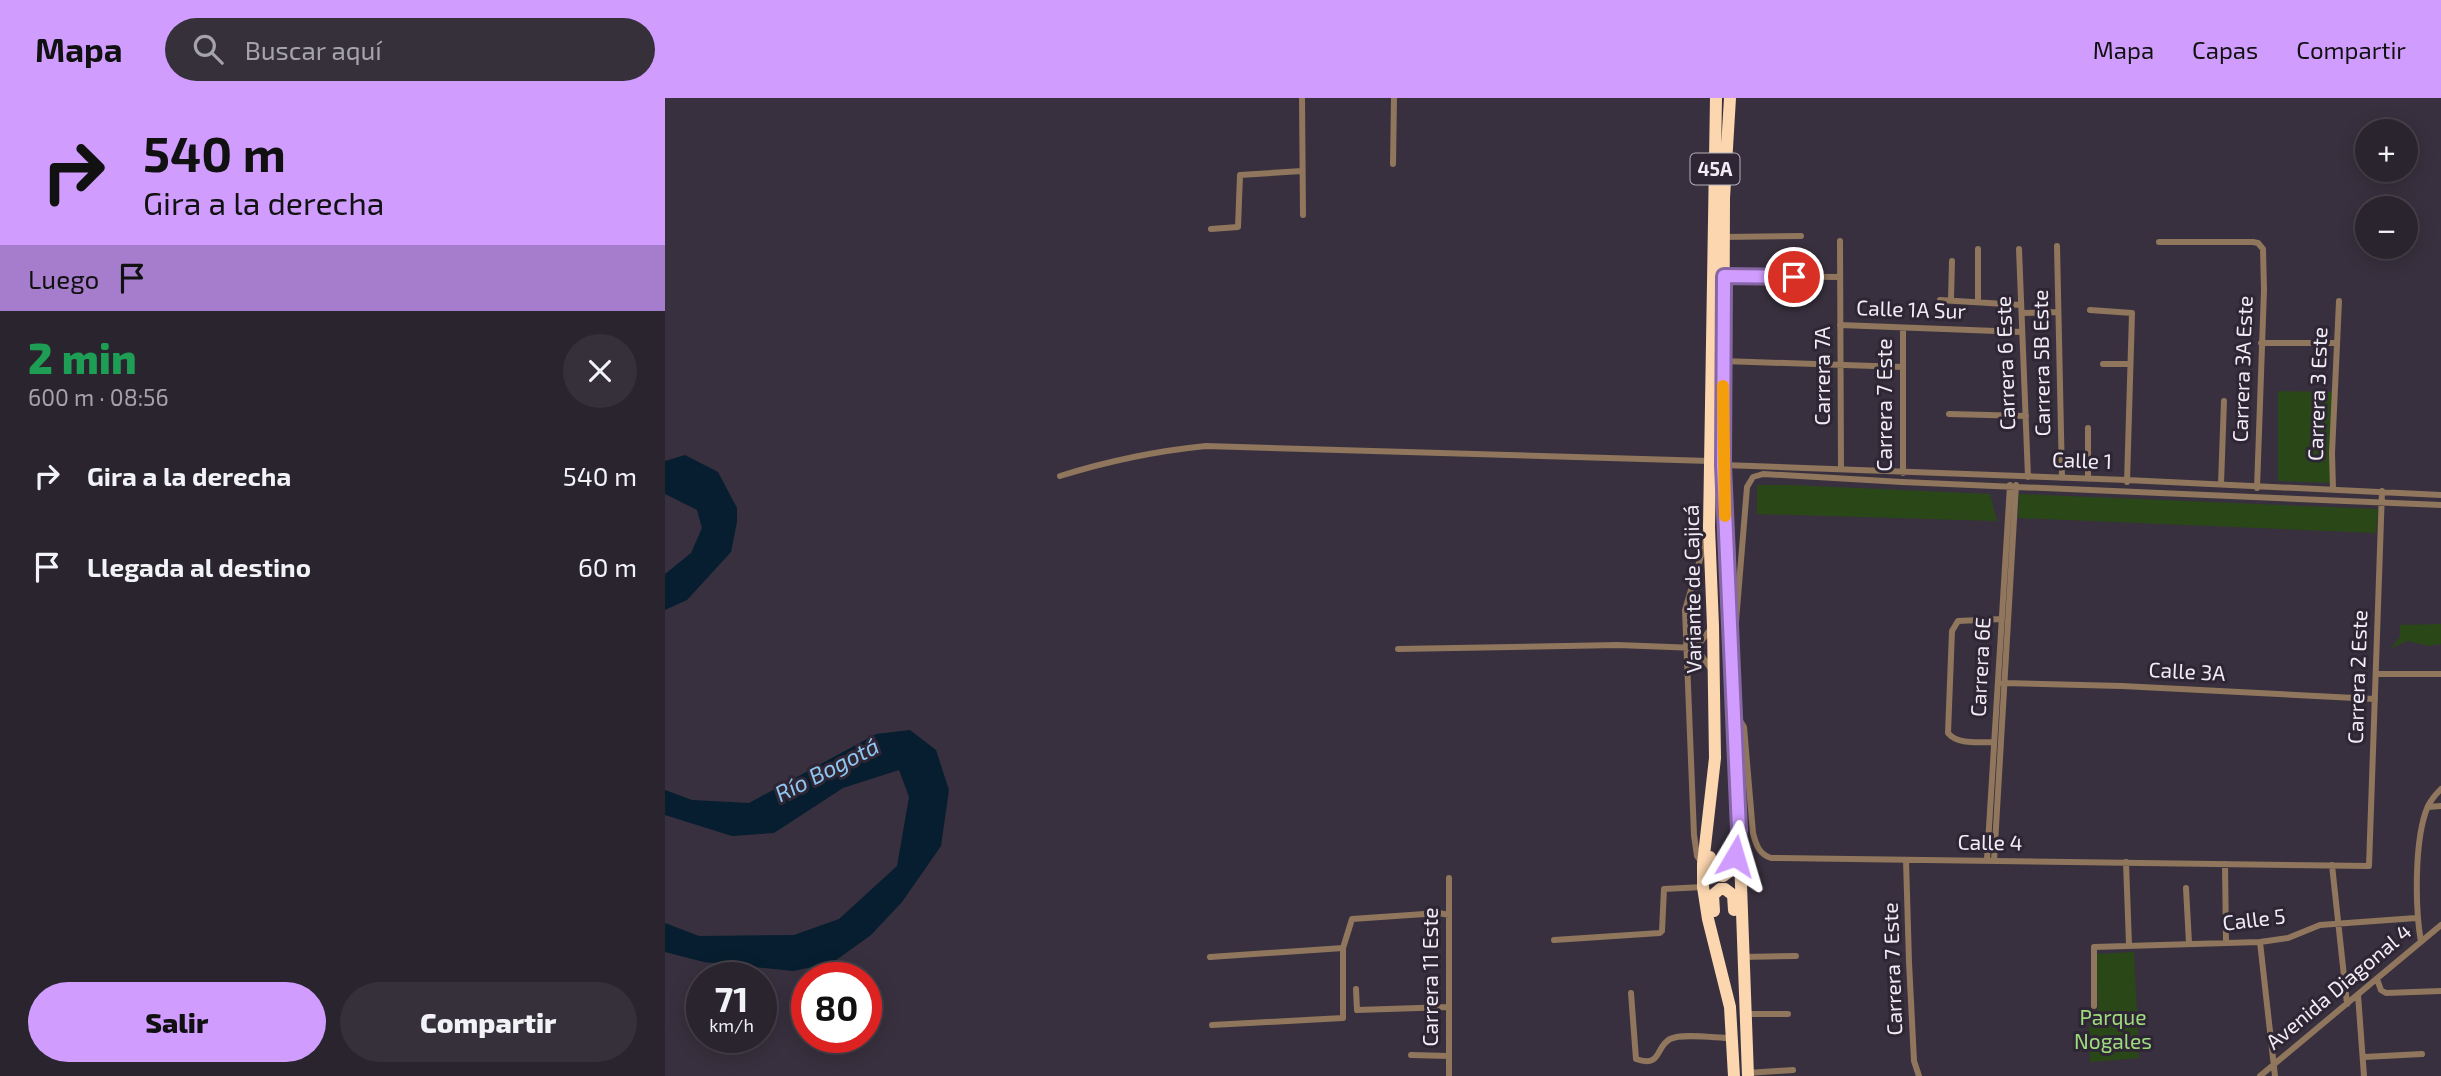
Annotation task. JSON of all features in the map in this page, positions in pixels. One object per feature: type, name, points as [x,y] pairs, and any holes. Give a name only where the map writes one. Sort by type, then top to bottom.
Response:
[{"type":"highway","name":"Variante de Cajicá","points":[[1716,98],[1716,463],[1732,646],[1744,1014],[1743,1075]]},
{"type":"highway","name":"Variante de Cajicá","points":[[1730,98],[1724,237],[1723,360],[1709,527],[1715,758],[1703,864],[1703,887],[1743,1075]]},
{"type":"highway","points":[[1708,829],[1710,866],[1719,876],[1730,871],[1739,830]]},
{"type":"highway","points":[[1715,949],[1719,934],[1712,900],[1713,895],[1720,890],[1725,889],[1733,895],[1734,931],[1742,943]]},
{"type":"street","points":[[1302,98],[1303,215]]},
{"type":"street","points":[[1393,164],[1394,98]]},
{"type":"street","points":[[1211,229],[1238,227],[1240,175],[1302,171]]},
{"type":"street","points":[[1724,237],[1801,236]]},
{"type":"street","name":"Carrera 7A","points":[[1840,241],[1841,469]]},
{"type":"street","name":"Carrera 3A Este","points":[[2159,242],[2258,243],[2263,249],[2264,290],[2256,497]]},
{"type":"street","name":"Carrera 5B Este","points":[[2057,246],[2062,478]]},
{"type":"street","points":[[1978,249],[1978,302]]},
{"type":"street","name":"Carrera 6 Este","points":[[2019,249],[2028,477]]},
{"type":"street","points":[[1951,299],[1952,261]]},
{"type":"street","points":[[1724,276],[1840,277]]},
{"type":"street","points":[[1940,300],[2021,305]]},
{"type":"street","name":"Carrera 3 Este","points":[[2333,489],[2339,301]]},
{"type":"street","points":[[2090,310],[2132,313],[2126,491]]},
{"type":"street","points":[[2021,313],[2058,312]]},
{"type":"street","name":"Calle 1A Sur","points":[[1840,325],[2022,332]]},
{"type":"street","name":"Carrera 7 Este","points":[[1902,482],[1903,328]]},
{"type":"street","points":[[2261,344],[2336,343]]},
{"type":"street","points":[[1723,360],[1903,367]]},
{"type":"street","points":[[2102,364],[2130,364]]},
{"type":"street","points":[[2221,484],[2224,401]]},
{"type":"street","points":[[1949,414],[2026,416]]},
{"type":"street","points":[[2088,428],[2088,479]]},
{"type":"street","name":"Calle 1","points":[[1060,476],[1153,451],[1206,446],[1716,463],[2441,495]]},
{"type":"street","name":"Calle 1","points":[[1732,646],[1736,627],[1747,487],[1753,478],[1763,474],[2441,505]]},
{"type":"street","name":"Carrera 6E","points":[[1991,861],[2013,476]]},
{"type":"street","name":"Carrera 6E","points":[[1991,861],[1994,742],[2001,683],[2002,619],[2013,487]]},
{"type":"street","name":"Carrera 2 Este","points":[[2369,866],[2382,491]]},
{"type":"street","points":[[1703,864],[1697,856],[1694,835],[1685,610],[1709,527]]},
{"type":"street","points":[[1994,742],[1959,741],[1954,740],[1948,733],[1952,631],[1958,621],[2002,619]]},
{"type":"street","points":[[1696,648],[1713,626]]},
{"type":"street","points":[[1398,649],[1618,645],[1696,648]]},
{"type":"street","points":[[1696,648],[1714,672]]},
{"type":"street","points":[[2376,674],[2441,674]]},
{"type":"street","name":"Calle 3A","points":[[2001,683],[2122,686],[2375,699]]},
{"type":"street","name":"Calle 4","points":[[1733,708],[1744,727],[1756,847],[1771,858],[2369,866]]},
{"type":"street","points":[[2421,942],[2416,918],[2421,832],[2428,807],[2441,789]]},
{"type":"street","points":[[2428,807],[2441,806]]},
{"type":"street","name":"Carrera 7 Este","points":[[1906,860],[1914,1061],[1919,1076]]},
{"type":"street","points":[[2126,862],[2129,945]]},
{"type":"street","points":[[2225,864],[2226,942]]},
{"type":"street","points":[[2332,865],[2347,1004]]},
{"type":"street","name":"Carrera 11 Este","points":[[1449,878],[1449,1076]]},
{"type":"street","points":[[1554,940],[1656,934],[1662,931],[1664,889],[1703,887]]},
{"type":"street","points":[[2186,888],[2189,943]]},
{"type":"street","points":[[1212,1025],[1343,1018],[1343,948],[1352,919],[1439,913],[1449,915]]},
{"type":"street","name":"Calle 5","points":[[2094,1006],[2094,947],[2260,942],[2288,938],[2306,929],[2337,922],[2416,918]]},
{"type":"street","name":"Avenida Diagonal 4","points":[[2260,1076],[2441,925]]},
{"type":"street","points":[[2260,942],[2275,1076]]},
{"type":"street","points":[[1210,957],[1343,948]]},
{"type":"street","points":[[1742,957],[1796,957]]},
{"type":"street","points":[[2377,979],[2381,990],[2386,993],[2441,991]]},
{"type":"street","points":[[1356,989],[1357,1010],[1449,1007]]},
{"type":"street","points":[[1631,993],[1636,1059],[1654,1059],[1664,1043],[1676,1037],[1733,1038]]},
{"type":"street","points":[[2358,995],[2364,1076]]},
{"type":"street","points":[[1744,1014],[1788,1014]]},
{"type":"street","points":[[2364,1057],[2422,1054]]},
{"type":"street","points":[[1411,1055],[1449,1056]]},
{"type":"street","points":[[1743,1075],[1793,1070]]},
{"type":"green space","points":[[2278,391],[2333,392],[2330,483],[2278,481]]},
{"type":"green space","points":[[1757,485],[1990,494],[1997,521],[1757,514]]},
{"type":"green space","points":[[2019,494],[2378,509],[2376,533],[2018,518]]},
{"type":"green space","points":[[2441,624],[2441,644],[2429,646],[2407,641],[2390,649],[2400,637],[2400,625]]},
{"type":"green space","name":"Parque Nogales","points":[[2134,952],[2139,1058],[2090,1062],[2089,1021],[2098,1011],[2096,954]]},
{"type":"water","points":[[685,455],[718,472],[737,508],[737,522],[731,552],[687,600],[665,610],[665,574],[691,553],[702,528],[697,510],[665,494],[665,461]]},
{"type":"water","name":"Río Bogotá","points":[[910,730],[936,750],[949,790],[941,846],[902,902],[871,935],[833,962],[791,962],[791,971],[777,969],[777,962],[704,962],[665,952],[665,923],[699,936],[794,935],[839,919],[897,866],[909,797],[899,770],[843,788],[774,833],[732,836],[665,815],[665,790],[692,800],[749,803],[876,734]]},
{"type":"slow traffic","points":[[1723,386],[1725,516]]},
{"type":"route","points":[[1735,856],[1739,830],[1723,465],[1724,276],[1794,277]]}]
